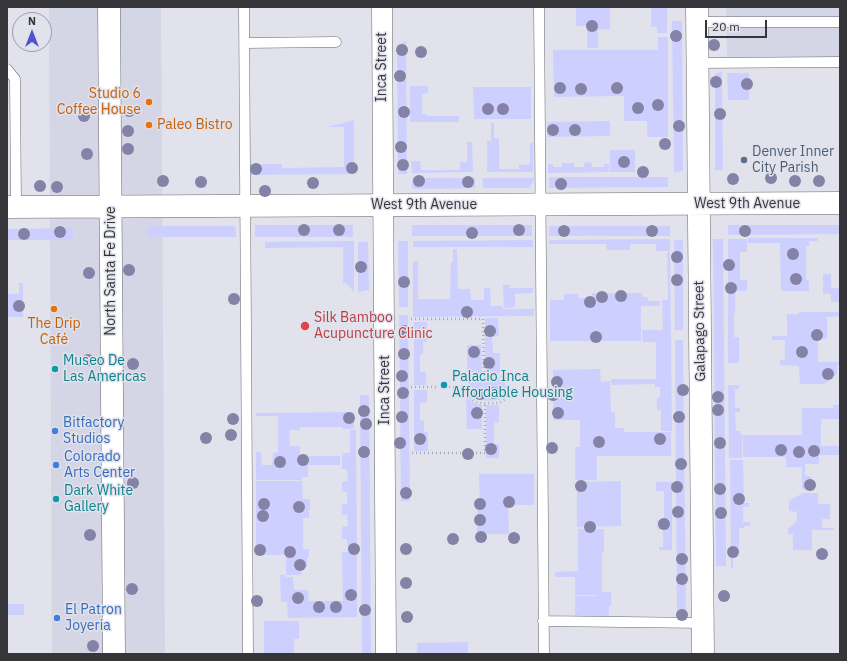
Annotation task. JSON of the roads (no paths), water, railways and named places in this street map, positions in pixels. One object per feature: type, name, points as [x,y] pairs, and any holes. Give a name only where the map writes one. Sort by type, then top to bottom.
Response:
[{"type":"street","name":"North Santa Fe Drive","points":[[109,7],[114,654]]},
{"type":"street","name":"Inca Street","points":[[382,7],[386,654]]},
{"type":"street","name":"Galapago Street","points":[[697,14],[703,654]]},
{"type":"street","name":"West 9th Avenue","points":[[11,207],[840,203]]},
{"type":"lane","points":[[244,7],[248,654]]},
{"type":"lane","points":[[539,7],[544,654]]},
{"type":"lane","points":[[697,14],[840,22]]},
{"type":"lane","points":[[245,43],[336,42]]},
{"type":"lane","points":[[698,63],[840,62]]},
{"type":"lane","points":[[7,69],[15,78],[11,207]]},
{"type":"lane","points":[[543,621],[703,623]]},
{"type":"place","name":"Studio 6 Coffee House","points":[[149,102]]},
{"type":"place","name":"Paleo Bistro","points":[[149,125]]},
{"type":"place","name":"Denver Inner City Parish","points":[[744,160]]},
{"type":"place","name":"The Drip Café","points":[[54,309]]},
{"type":"place","name":"Silk Bamboo Acupuncture Clinic","points":[[305,326]]},
{"type":"place","name":"Museo De Las Americas","points":[[55,369]]},
{"type":"place","name":"Palacio Inca Affordable Housing","points":[[444,385]]},
{"type":"place","name":"Bitfactory Studios","points":[[55,431]]},
{"type":"place","name":"Colorado Arts Center","points":[[56,465]]},
{"type":"place","name":"Dark White Gallery","points":[[56,499]]},
{"type":"place","name":"El Patron Joyeria","points":[[57,618]]}]
